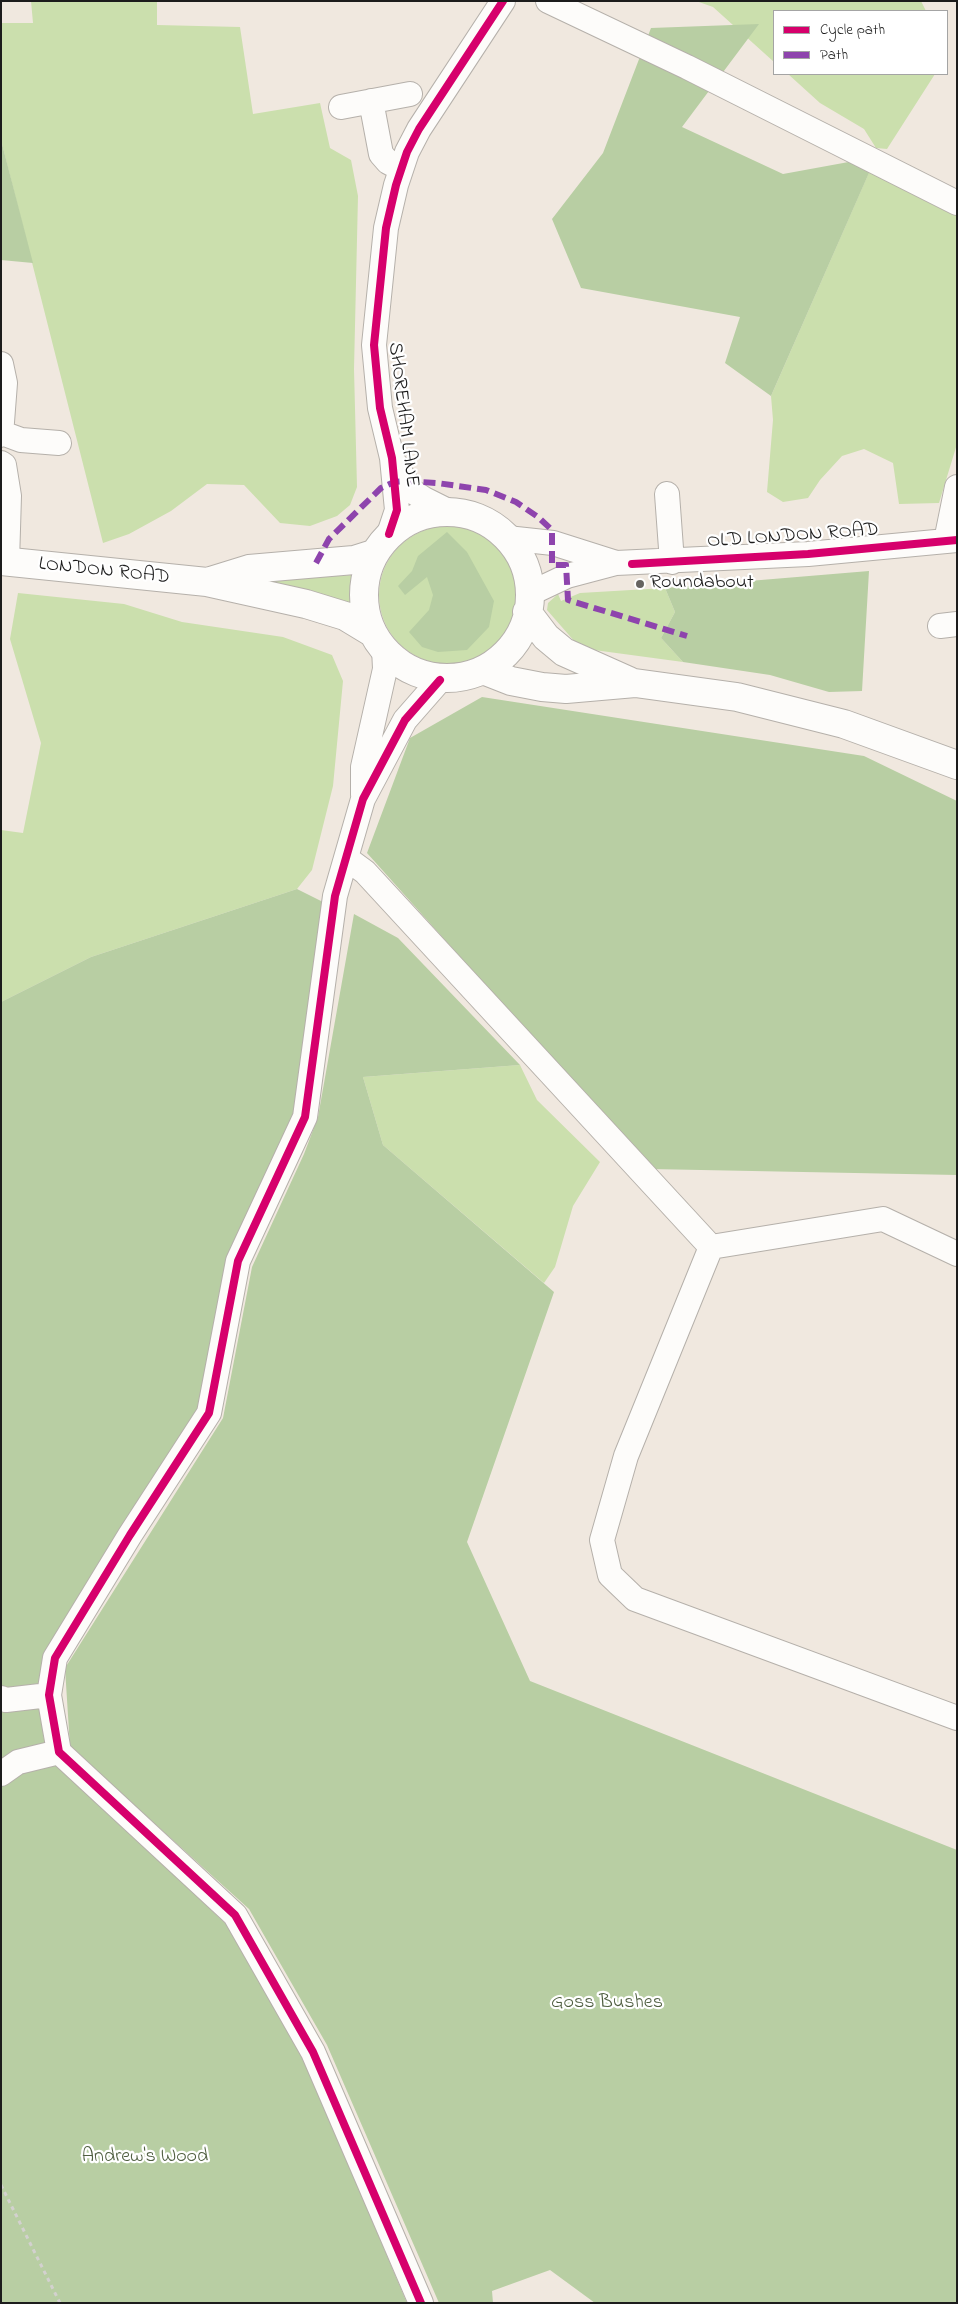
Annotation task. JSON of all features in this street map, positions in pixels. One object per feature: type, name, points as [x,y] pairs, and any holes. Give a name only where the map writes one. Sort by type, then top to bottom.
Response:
[{"type":"main road","points":[[448,511],[466,513],[482,519],[507,538],[520,556],[527,575],[528,603],[520,631],[510,647],[483,670],[462,678],[440,680],[412,670],[396,660],[379,641],[367,618],[363,596],[366,574],[381,544],[402,524],[424,514],[448,511]]},
{"type":"main road","name":"LONDON ROAD","points":[[208,582],[249,569],[354,560],[381,544]]},
{"type":"main road","name":"LONDON ROAD","points":[[4,562],[208,582],[306,604],[344,616],[379,641]]},
{"type":"main road","points":[[528,603],[546,637],[564,652],[635,683]]},
{"type":"main road","points":[[483,670],[511,681],[542,687],[566,689],[635,683],[737,697],[844,724],[957,765]]},
{"type":"street","name":"SHOREHAM LANE","points":[[381,544],[397,510],[392,458],[380,408],[374,345],[386,228],[401,169],[419,128],[503,1]]},
{"type":"street","points":[[548,1],[687,67],[957,203]]},
{"type":"street","points":[[341,107],[410,94]]},
{"type":"street","points":[[371,101],[381,154],[388,162],[401,169]]},
{"type":"street","points":[[1,364],[5,383],[2,434],[21,440],[59,443]]},
{"type":"street","name":"SHOREHAM LANE","points":[[392,458],[412,491],[448,511]]},
{"type":"street","points":[[1,463],[4,465],[9,496],[4,562]]},
{"type":"street","points":[[952,541],[957,487]]},
{"type":"street","points":[[667,494],[672,562]]},
{"type":"street","name":"OLD LONDON ROAD","points":[[507,538],[553,543],[616,564]]},
{"type":"street","name":"OLD LONDON ROAD","points":[[528,603],[567,576],[616,564],[808,554],[952,541]]},
{"type":"street","points":[[363,799],[363,767],[385,669],[379,641]]},
{"type":"street","points":[[421,2303],[313,2052],[235,1915],[59,1752],[50,1695],[55,1658],[130,1535],[209,1413],[238,1261],[305,1117],[335,896],[363,799],[405,720],[440,680]]},
{"type":"street","points":[[346,858],[365,872],[711,1247]]},
{"type":"street","points":[[711,1247],[883,1219],[957,1254]]},
{"type":"street","points":[[711,1247],[626,1456],[602,1540],[610,1575],[635,1599],[957,1718]]},
{"type":"street","points":[[1,1698],[6,1700],[50,1695]]},
{"type":"street","points":[[1,1774],[18,1762],[59,1752]]},
{"type":"path","points":[[1,2185],[60,2303]]},
{"type":"green space","points":[[31,1],[157,1],[157,25],[240,27],[253,114],[320,103],[330,148],[351,160],[358,196],[354,369],[357,487],[350,505],[337,516],[310,526],[280,523],[244,485],[207,484],[171,511],[129,534],[103,543],[1,140],[1,23],[33,23]]},
{"type":"green space","points":[[696,1],[921,1],[926,10],[773,10],[773,61],[713,7]]},
{"type":"green space","points":[[759,24],[682,127],[783,174],[876,157],[771,396],[725,363],[740,317],[581,288],[552,219],[603,153],[651,28]]},
{"type":"green space","points":[[789,75],[934,75],[887,149],[876,148],[864,129],[820,103]]},
{"type":"green space","points":[[1,140],[33,263],[1,260]]},
{"type":"green space","points":[[871,168],[957,212],[957,444],[939,503],[899,504],[893,463],[864,449],[842,456],[820,480],[808,498],[783,502],[767,492],[773,420],[771,396]]},
{"type":"green space","points":[[448,526],[474,532],[486,538],[496,547],[505,557],[511,569],[517,595],[511,621],[505,633],[496,643],[486,652],[474,658],[448,664],[422,658],[410,652],[400,643],[391,633],[385,621],[379,595],[385,569],[391,557],[400,547],[410,538],[422,532]]},
{"type":"green space","points":[[447,532],[467,552],[494,601],[489,627],[467,650],[438,652],[422,647],[409,632],[429,610],[433,595],[427,577],[405,595],[398,586],[412,571],[418,556]]},
{"type":"green space","points":[[869,571],[862,691],[829,692],[770,675],[683,662],[661,638],[675,612],[665,588]]},
{"type":"green space","points":[[352,575],[351,604],[313,591],[251,584],[252,581]]},
{"type":"green space","points":[[665,588],[675,612],[661,638],[683,662],[594,650],[575,642],[547,610],[548,603],[558,594],[561,601],[580,593]]},
{"type":"green space","points":[[18,593],[124,604],[182,622],[283,637],[332,655],[343,681],[333,786],[312,870],[297,889],[91,957],[1,1002],[1,830],[23,833],[41,743],[10,639]]},
{"type":"green space","points":[[482,697],[864,756],[957,801],[957,1175],[650,1169],[367,853],[410,738]]},
{"type":"green space","name":"Andrew's Wood","points":[[297,889],[327,904],[294,1112],[226,1258],[200,1404],[47,1656],[41,1686],[44,1740],[58,1765],[227,1925],[297,2043],[407,2303],[1,2303],[1,1002],[91,957]]},
{"type":"green space","name":"Goss Bushes","points":[[354,914],[398,938],[520,1065],[363,1077],[383,1145],[554,1292],[467,1542],[530,1681],[957,1850],[957,2303],[595,2303],[550,2270],[492,2291],[493,2303],[439,2303],[327,2045],[249,1909],[70,1747],[65,1668],[223,1418],[252,1267],[304,1154],[318,1117]]},
{"type":"green space","points":[[520,1065],[537,1100],[600,1162],[573,1206],[555,1267],[544,1283],[383,1145],[363,1077]]},
{"type":"marked path","points":[[316,563],[329,539],[381,488],[394,482],[437,483],[486,490],[516,502],[538,517],[552,530],[552,565],[566,565],[568,600],[687,636]]},
{"type":"cycle path","points":[[389,534],[397,510],[392,458],[380,408],[374,345],[386,228],[396,185],[407,152],[419,129],[503,1]]},
{"type":"cycle path","points":[[632,564],[808,554],[957,540]]},
{"type":"cycle path","points":[[421,2303],[313,2052],[235,1915],[59,1752],[49,1695],[55,1658],[130,1535],[209,1413],[238,1261],[305,1117],[335,896],[363,799],[405,720],[440,680]]},
{"type":"place","name":"Roundabout","points":[[640,584]]}]
